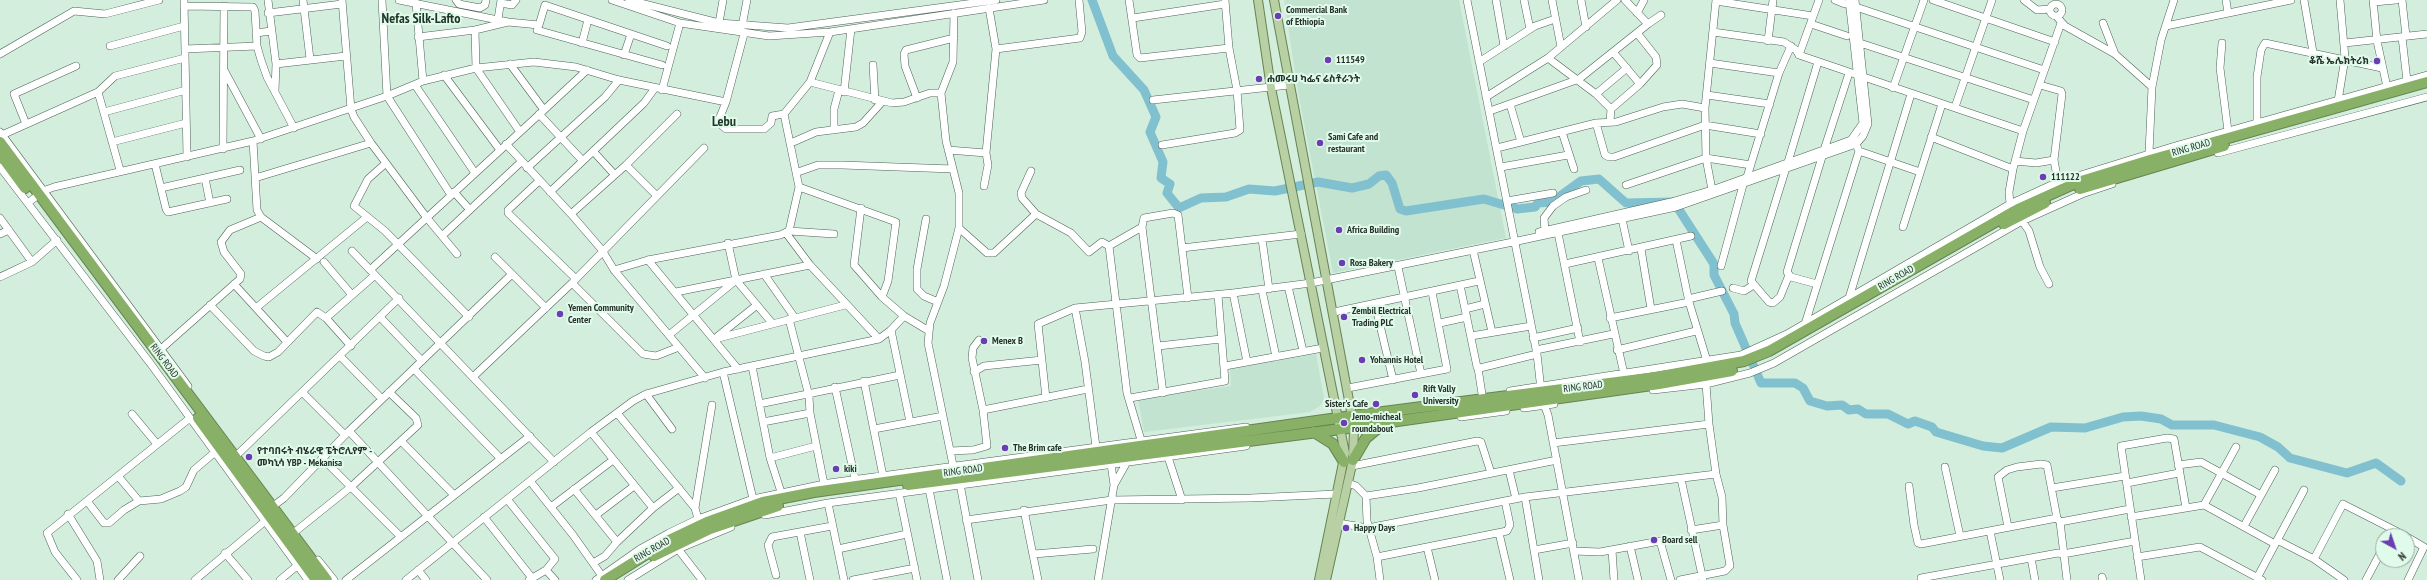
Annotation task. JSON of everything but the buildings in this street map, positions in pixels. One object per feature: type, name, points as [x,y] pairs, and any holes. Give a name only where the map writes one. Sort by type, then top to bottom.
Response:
[{"type":"highway","name":"RING ROAD","points":[[1764,356],[1997,220],[2071,185],[2130,166],[2427,82]]},
{"type":"highway","name":"RING ROAD","points":[[601,579],[669,540],[707,522],[762,502],[814,492],[1352,416],[1428,412],[1746,364],[1764,356],[2003,224],[2062,196],[2131,173],[2427,89]]},
{"type":"highway","name":"RING ROAD","points":[[1,136],[36,197],[316,580]]},
{"type":"highway","name":"RING ROAD","points":[[0,154],[36,197],[327,580]]},
{"type":"highway","name":"RING ROAD","points":[[617,580],[658,554],[710,529],[768,508],[827,496],[1341,429],[1386,422],[1428,412]]},
{"type":"highway","points":[[1314,432],[1333,444],[1350,463],[1366,438],[1386,422]]},
{"type":"main road","points":[[1258,0],[1271,88],[1289,180],[1323,348],[1350,463],[1336,494],[1319,580]]},
{"type":"main road","points":[[1274,0],[1289,86],[1334,312],[1354,427],[1348,483],[1326,580]]},
{"type":"street","points":[[0,54],[74,11],[105,14],[159,0]]},
{"type":"street","points":[[268,0],[268,13],[276,64],[275,93]]},
{"type":"street","points":[[303,0],[310,60]]},
{"type":"street","points":[[382,0],[387,96],[453,194],[470,210]]},
{"type":"street","points":[[399,0],[508,22],[539,24]]},
{"type":"street","points":[[456,0],[459,4],[470,3],[483,7],[486,0]]},
{"type":"street","points":[[498,19],[501,2],[512,5],[516,0]]},
{"type":"street","points":[[612,0],[680,23],[744,34],[784,36],[830,32],[851,29],[878,20]]},
{"type":"street","points":[[629,0],[719,23],[742,26],[788,28],[878,20],[996,0]]},
{"type":"street","points":[[719,23],[723,0]]},
{"type":"street","points":[[742,26],[747,0]]},
{"type":"street","points":[[954,6],[989,8],[1044,0]]},
{"type":"street","points":[[996,49],[1080,38],[1082,32],[1079,0]]},
{"type":"street","points":[[1129,0],[1137,55],[1140,58],[1229,48]]},
{"type":"street","points":[[1467,0],[1486,97],[1490,110],[1530,326],[1537,352],[1542,396],[1557,460],[1579,580]]},
{"type":"street","points":[[1496,0],[1504,46]]},
{"type":"street","points":[[1524,0],[1530,29]]},
{"type":"street","points":[[1552,0],[1562,47]]},
{"type":"street","points":[[1581,0],[1586,27]]},
{"type":"street","points":[[1486,97],[1548,58],[1617,0]]},
{"type":"street","points":[[1625,0],[1648,24]]},
{"type":"street","points":[[1637,12],[1644,0]]},
{"type":"street","points":[[1768,41],[1773,0]]},
{"type":"street","points":[[1799,55],[1819,0]]},
{"type":"street","points":[[1805,324],[1857,147],[1868,124],[1847,2],[1835,0]]},
{"type":"street","points":[[1893,88],[1924,0]]},
{"type":"street","points":[[1933,0],[1986,20],[2055,42]]},
{"type":"street","points":[[1955,108],[1992,0]]},
{"type":"street","points":[[2010,204],[2009,192],[2013,169],[2023,131],[2055,42],[2062,10],[2061,2],[2054,5],[2050,9],[2037,10],[2024,0]]},
{"type":"street","points":[[2148,153],[2152,87],[2166,26],[2174,0]]},
{"type":"street","points":[[2226,0],[2228,13]]},
{"type":"street","points":[[2166,26],[2292,0]]},
{"type":"street","points":[[2304,0],[2313,52]]},
{"type":"street","points":[[2338,101],[2345,58],[2345,43],[2340,0]]},
{"type":"street","points":[[2387,87],[2377,41],[2373,1],[2396,0]]},
{"type":"street","points":[[2402,0],[2407,81]]},
{"type":"street","points":[[1712,190],[1706,158],[1705,108],[1716,1],[1813,16]]},
{"type":"street","points":[[268,13],[304,9],[342,2],[351,109],[371,143],[427,218],[457,254]]},
{"type":"street","points":[[1132,18],[1225,2],[1229,48],[1237,90],[1240,130],[1235,133],[1162,145]]},
{"type":"street","points":[[187,156],[184,3],[253,7],[255,11],[257,46],[267,77],[294,128]]},
{"type":"street","points":[[416,3],[423,81]]},
{"type":"street","points":[[662,65],[537,30],[545,3],[588,20],[667,46]]},
{"type":"street","points":[[1513,240],[1558,233],[1622,219],[1677,203],[1823,153],[1850,140],[1863,123],[1860,43],[1855,4],[1914,27],[2044,70]]},
{"type":"street","points":[[223,149],[224,6]]},
{"type":"street","points":[[953,465],[928,343],[929,331],[959,228],[960,207],[948,150],[941,93],[953,62],[954,6]]},
{"type":"street","points":[[984,186],[988,165],[986,153],[996,49],[989,8]]},
{"type":"street","points":[[2050,9],[2052,15],[2059,20],[2115,54],[2152,87]]},
{"type":"street","points":[[1490,110],[1579,79],[1661,15]]},
{"type":"street","points":[[1479,62],[1530,29],[1555,19]]},
{"type":"street","points":[[582,43],[588,20]]},
{"type":"street","points":[[418,37],[475,30],[508,22]]},
{"type":"street","points":[[550,192],[582,160],[659,89],[680,23]]},
{"type":"street","points":[[2103,23],[2115,54]]},
{"type":"street","points":[[1811,24],[1847,36]]},
{"type":"street","points":[[110,46],[184,26]]},
{"type":"street","points":[[834,130],[834,109],[842,91],[851,29]]},
{"type":"street","points":[[475,30],[476,68],[520,132]]},
{"type":"street","points":[[256,33],[271,31]]},
{"type":"street","points":[[744,34],[726,102],[718,122],[726,128],[764,129],[771,122],[772,116],[784,114],[810,82],[830,32]]},
{"type":"street","points":[[1713,32],[1768,41],[1784,42],[1791,46],[1799,55],[2023,131]]},
{"type":"street","points":[[1610,121],[1611,109],[1640,84],[1657,65],[1657,60],[1637,33]]},
{"type":"street","points":[[624,55],[631,34]]},
{"type":"street","points":[[2345,43],[2377,41],[2427,34]]},
{"type":"street","points":[[917,98],[905,66],[904,54],[906,50],[954,38]]},
{"type":"street","points":[[1860,43],[1905,56],[2034,100]]},
{"type":"street","points":[[2222,43],[2220,68],[2228,131]]},
{"type":"street","points":[[2257,123],[2257,77],[2263,46],[2267,43],[2345,58],[2382,68]]},
{"type":"street","points":[[185,49],[257,46]]},
{"type":"street","points":[[1721,266],[1743,180],[1751,164],[1779,73],[1791,46]]},
{"type":"street","points":[[1613,52],[1640,84]]},
{"type":"street","points":[[276,64],[346,56]]},
{"type":"street","points":[[1,136],[98,92],[115,76],[185,58]]},
{"type":"street","points":[[1548,58],[1579,79],[1611,109]]},
{"type":"street","points":[[36,197],[120,170],[155,164],[253,141],[351,109],[423,81],[476,68],[534,62],[587,70],[620,80],[659,89],[726,102]]},
{"type":"street","points":[[1818,62],[1751,277],[1752,286],[1769,302],[1773,303],[1780,297],[1789,275],[1787,272],[1849,72]]},
{"type":"street","points":[[1710,63],[1779,73]]},
{"type":"street","points":[[510,64],[561,138],[582,160]]},
{"type":"street","points":[[791,143],[816,132],[856,127],[863,123],[878,101],[873,65]]},
{"type":"street","points":[[26,124],[14,94],[76,66]]},
{"type":"street","points":[[224,68],[261,138]]},
{"type":"street","points":[[1596,94],[1627,68]]},
{"type":"street","points":[[326,318],[352,295],[398,244],[587,70]]},
{"type":"street","points":[[444,75],[500,150]]},
{"type":"street","points":[[1764,356],[1805,324],[2010,204],[2058,182],[2148,153],[2427,75]]},
{"type":"street","points":[[527,168],[605,97],[620,80]]},
{"type":"street","points":[[810,82],[878,101],[892,103],[917,98],[930,93],[941,93]]},
{"type":"street","points":[[415,85],[475,173]]},
{"type":"street","points":[[2040,85],[2061,91],[2062,94],[2054,160],[2058,182]]},
{"type":"street","points":[[1153,100],[1237,90],[1289,86]]},
{"type":"street","points":[[104,112],[186,90]]},
{"type":"street","points":[[98,92],[120,170]]},
{"type":"street","points":[[1849,298],[1889,162],[1911,94]]},
{"type":"street","points":[[1707,95],[1770,104]]},
{"type":"street","points":[[1764,356],[2022,221],[2082,194],[2271,138],[2427,97]]},
{"type":"street","points":[[1510,104],[1521,142]]},
{"type":"street","points":[[1497,148],[1596,123],[1610,121],[1616,122],[1663,107],[1682,104],[1705,108]]},
{"type":"street","points":[[1903,227],[1942,104]]},
{"type":"street","points":[[571,214],[614,174],[626,165],[677,114]]},
{"type":"street","points":[[784,114],[798,172],[799,187],[787,232],[810,265],[845,305],[879,339]]},
{"type":"street","points":[[112,142],[186,123]]},
{"type":"street","points":[[1596,123],[1605,155],[1609,157],[1614,157],[1705,126],[1761,134]]},
{"type":"street","points":[[1562,132],[1568,155],[1574,169]]},
{"type":"street","points":[[1931,137],[2013,169]]},
{"type":"street","points":[[253,141],[256,205],[261,217],[317,259]]},
{"type":"street","points":[[255,178],[371,143]]},
{"type":"street","points":[[506,144],[602,250],[614,270],[705,378]]},
{"type":"street","points":[[1823,153],[1857,147],[1889,162],[1920,172]]},
{"type":"street","points":[[474,376],[574,281],[602,250],[704,148]]},
{"type":"street","points":[[593,150],[614,174]]},
{"type":"street","points":[[948,150],[986,153]]},
{"type":"street","points":[[1500,167],[1568,155]]},
{"type":"street","points":[[1626,185],[1706,158],[1751,164]]},
{"type":"street","points":[[2015,161],[2036,163],[2054,160]]},
{"type":"street","points":[[443,236],[521,162]]},
{"type":"street","points":[[386,163],[368,179],[354,204],[367,217],[386,231],[469,317]]},
{"type":"street","points":[[155,164],[168,212],[227,199]]},
{"type":"street","points":[[626,165],[656,195]]},
{"type":"street","points":[[798,172],[818,166],[842,165],[953,169]]},
{"type":"street","points":[[0,167],[36,197],[162,349],[238,454],[334,580]]},
{"type":"street","points":[[161,188],[240,170]]},
{"type":"street","points":[[1031,171],[1021,193],[1022,198],[1036,214],[1071,234],[1089,252],[1102,242],[1109,246]]},
{"type":"street","points":[[205,178],[210,203]]},
{"type":"street","points":[[1046,398],[1038,324],[1075,308],[1218,295],[1311,283],[1398,267],[1513,240],[1545,230],[1677,203],[1743,180]]},
{"type":"street","points":[[539,181],[508,210],[508,213],[643,354],[656,356],[679,347]]},
{"type":"street","points":[[799,187],[861,208],[894,221],[897,224],[888,281],[882,297]]},
{"type":"street","points":[[1545,230],[1544,218],[1552,206],[1566,197],[1586,190]]},
{"type":"street","points":[[1507,201],[1553,193]]},
{"type":"street","points":[[36,197],[57,240],[190,418],[264,522],[308,580]]},
{"type":"street","points":[[861,208],[854,265],[882,297],[904,316],[929,331]]},
{"type":"street","points":[[1163,393],[1142,228],[1144,218],[1176,213],[1178,215],[1188,298]]},
{"type":"street","points":[[959,228],[991,254],[1002,246],[1036,214]]},
{"type":"street","points":[[162,349],[240,279],[241,274],[221,246],[223,238],[230,230],[261,217]]},
{"type":"street","points":[[256,308],[367,217]]},
{"type":"street","points":[[0,218],[32,262]]},
{"type":"street","points":[[926,219],[917,269],[917,289],[924,296],[938,302]]},
{"type":"street","points":[[1622,219],[1629,251]]},
{"type":"street","points":[[2022,221],[2029,231],[2040,267],[2049,284]]},
{"type":"street","points":[[1109,246],[1142,228]]},
{"type":"street","points":[[0,234],[9,230]]},
{"type":"street","points":[[614,270],[648,260],[787,232],[834,234]]},
{"type":"street","points":[[1558,233],[1580,342]]},
{"type":"street","points":[[1182,248],[1301,234]]},
{"type":"street","points":[[1565,264],[1640,249],[1691,236]]},
{"type":"street","points":[[1262,239],[1265,289],[1276,357]]},
{"type":"street","points":[[0,277],[32,262],[57,240]]},
{"type":"street","points":[[1676,240],[1696,331],[1707,361]]},
{"type":"street","points":[[728,244],[736,280],[772,323]]},
{"type":"street","points":[[1109,246],[1115,305],[1130,398],[1141,440]]},
{"type":"street","points":[[1640,249],[1651,309]]},
{"type":"street","points":[[1473,250],[1492,332]]},
{"type":"street","points":[[352,251],[474,376],[554,462]]},
{"type":"street","points":[[495,257],[546,308]]},
{"type":"street","points":[[1598,258],[1617,350],[1624,374]]},
{"type":"street","points":[[648,260],[715,339],[738,369]]},
{"type":"street","points":[[324,262],[352,295]]},
{"type":"street","points":[[676,292],[810,265]]},
{"type":"street","points":[[1398,267],[1421,374]]},
{"type":"street","points":[[276,504],[284,498],[382,398],[422,360],[442,344],[512,274]]},
{"type":"street","points":[[764,274],[792,318],[799,356],[809,396],[810,413],[824,484]]},
{"type":"street","points":[[1789,275],[1816,284]]},
{"type":"street","points":[[669,335],[736,280]]},
{"type":"street","points":[[1334,312],[1480,281]]},
{"type":"street","points":[[234,284],[287,342]]},
{"type":"street","points":[[1460,285],[1478,368],[1482,394]]},
{"type":"street","points":[[1288,286],[1303,351]]},
{"type":"street","points":[[1733,288],[1744,291],[1752,286]]},
{"type":"street","points":[[1610,318],[1689,301],[1722,291]]},
{"type":"street","points":[[1348,388],[1447,368],[1440,323],[1432,292]]},
{"type":"street","points":[[1233,293],[1247,362]]},
{"type":"street","points":[[1130,398],[1225,381],[1225,366],[1221,339],[1218,295]]},
{"type":"street","points":[[238,454],[399,298]]},
{"type":"street","points":[[1375,304],[1393,380]]},
{"type":"street","points":[[1465,309],[1485,304]]},
{"type":"street","points":[[210,305],[259,354],[269,357],[274,355],[315,314],[320,312],[350,346]]},
{"type":"street","points":[[715,339],[757,305]]},
{"type":"street","points":[[715,339],[845,305]]},
{"type":"street","points":[[1075,308],[1096,446]]},
{"type":"street","points":[[409,579],[452,542],[592,432],[646,394],[723,372],[879,339],[891,330],[904,316]]},
{"type":"street","points":[[380,317],[422,360]]},
{"type":"street","points":[[1440,323],[1466,317]]},
{"type":"street","points":[[1471,336],[1530,326]]},
{"type":"street","points":[[1533,338],[1578,328]]},
{"type":"street","points":[[891,330],[910,422]]},
{"type":"street","points":[[1617,350],[1696,331]]},
{"type":"street","points":[[1478,368],[1537,352],[1614,334]]},
{"type":"street","points":[[1158,346],[1221,339]]},
{"type":"street","points":[[950,451],[973,450],[987,446],[983,410],[974,372],[972,352],[979,340]]},
{"type":"street","points":[[1225,366],[1323,348]]},
{"type":"street","points":[[340,356],[382,398]]},
{"type":"street","points":[[974,372],[984,366],[1042,360]]},
{"type":"street","points":[[1542,396],[1624,374],[1707,361],[1746,364]]},
{"type":"street","points":[[1428,412],[1441,402],[1482,394],[1542,396],[1576,400],[1706,384],[1746,364]]},
{"type":"street","points":[[752,366],[770,458],[781,492]]},
{"type":"street","points":[[414,369],[500,459]]},
{"type":"street","points":[[723,372],[753,499]]},
{"type":"street","points":[[759,404],[809,396],[836,387],[900,375]]},
{"type":"street","points":[[864,381],[883,476]]},
{"type":"street","points":[[1680,580],[1703,578],[1728,569],[1730,566],[1723,525],[1722,496],[1716,474],[1709,424],[1706,384]]},
{"type":"street","points":[[836,387],[855,479]]},
{"type":"street","points":[[983,410],[1088,389]]},
{"type":"street","points":[[302,392],[378,463],[487,580]]},
{"type":"street","points":[[296,530],[352,486],[418,425],[418,422],[389,392]]},
{"type":"street","points":[[646,394],[672,430]]},
{"type":"street","points":[[695,508],[712,405]]},
{"type":"street","points":[[617,413],[695,508],[698,519]]},
{"type":"street","points":[[763,422],[810,413]]},
{"type":"street","points":[[132,414],[156,444]]},
{"type":"street","points":[[874,429],[943,416]]},
{"type":"street","points":[[77,580],[55,552],[47,533],[68,514],[190,418]]},
{"type":"street","points":[[1553,443],[1709,424]]},
{"type":"street","points":[[530,481],[593,564],[601,579],[640,549],[698,519],[753,499],[781,492],[855,479],[953,465],[1236,427],[1272,428]]},
{"type":"street","points":[[592,432],[653,508]]},
{"type":"street","points":[[346,580],[530,436]]},
{"type":"street","points":[[628,580],[678,550],[713,533],[774,513],[828,503],[960,484],[1233,448],[1282,436]]},
{"type":"street","points":[[2141,580],[2120,448],[2124,445],[2171,437],[2174,439],[2186,508]]},
{"type":"street","points":[[401,441],[454,495]]},
{"type":"street","points":[[1350,463],[1477,441],[1481,442],[1491,474]]},
{"type":"street","points":[[770,458],[816,446]]},
{"type":"street","points":[[2204,505],[2236,447]]},
{"type":"street","points":[[87,500],[107,524],[124,510],[139,501],[161,499],[180,491],[186,487],[194,470],[214,453]]},
{"type":"street","points":[[1168,457],[1182,500]]},
{"type":"street","points":[[322,458],[352,486],[401,537]]},
{"type":"street","points":[[551,507],[614,460]]},
{"type":"street","points":[[1366,496],[1491,474],[1557,460]]},
{"type":"street","points":[[1114,485],[1127,462]]},
{"type":"street","points":[[2052,488],[2126,480],[2179,469],[2201,462],[2261,494]]},
{"type":"street","points":[[1098,580],[1114,485],[1112,464]]},
{"type":"street","points":[[2008,527],[1998,477],[2000,474],[2017,467],[2041,464],[2047,465],[2058,520],[2067,580]]},
{"type":"street","points":[[1945,467],[1960,536]]},
{"type":"street","points":[[1509,470],[1516,499]]},
{"type":"street","points":[[2244,526],[2275,470]]},
{"type":"street","points":[[1338,523],[1368,528],[1525,497],[1681,480],[1716,474]]},
{"type":"street","points":[[118,476],[139,501]]},
{"type":"street","points":[[1681,480],[1703,578]]},
{"type":"street","points":[[1348,483],[1356,486],[1366,496],[1368,528],[1377,557],[1380,580]]},
{"type":"street","points":[[960,484],[978,580]]},
{"type":"street","points":[[596,515],[634,486]]},
{"type":"street","points":[[1909,486],[1918,543],[2008,527],[2130,509]]},
{"type":"street","points":[[593,564],[605,556],[617,542],[653,508],[679,488]]},
{"type":"street","points":[[574,489],[617,542]]},
{"type":"street","points":[[929,489],[947,580]]},
{"type":"street","points":[[2137,557],[2200,547],[2259,579],[2276,542],[2304,490]]},
{"type":"street","points":[[899,493],[918,580]]},
{"type":"street","points":[[966,520],[1024,510],[1112,500],[1182,500],[1336,494]]},
{"type":"street","points":[[1525,497],[1539,580]]},
{"type":"street","points":[[484,517],[531,579],[546,570],[555,559],[507,499]]},
{"type":"street","points":[[1377,557],[1507,531],[1510,525],[1504,501]]},
{"type":"street","points":[[828,503],[844,580]]},
{"type":"street","points":[[2314,559],[2343,504],[2391,528]]},
{"type":"street","points":[[2131,518],[2204,505],[2276,542],[2314,559],[2344,580]]},
{"type":"street","points":[[1024,510],[1038,580]]},
{"type":"street","points":[[68,514],[97,561],[100,580]]},
{"type":"street","points":[[195,580],[225,553],[264,522]]},
{"type":"street","points":[[1691,530],[1723,525]]},
{"type":"street","points":[[776,575],[768,545],[772,537],[832,526]]},
{"type":"street","points":[[1990,531],[2000,580]]},
{"type":"street","points":[[800,532],[810,580]]},
{"type":"street","points":[[1499,532],[1510,580]]},
{"type":"street","points":[[838,549],[908,534]]},
{"type":"street","points":[[1534,550],[1574,547],[1612,550],[1660,541],[1671,580]]},
{"type":"street","points":[[1921,578],[1947,578],[1997,564],[2135,541]]},
{"type":"street","points":[[2415,542],[2424,547],[2415,566]]},
{"type":"street","points":[[1630,546],[1638,580]]},
{"type":"street","points":[[1427,547],[1435,580]]},
{"type":"street","points":[[1034,554],[1093,549]]},
{"type":"street","points":[[678,550],[702,580]]},
{"type":"street","points":[[1612,550],[1614,580]]},
{"type":"street","points":[[225,553],[248,580]]},
{"type":"street","points":[[118,580],[140,556]]},
{"type":"street","points":[[2031,558],[2035,580]]},
{"type":"street","points":[[2366,580],[2375,563]]},
{"type":"street","points":[[280,580],[298,565]]},
{"type":"street","points":[[853,580],[915,568]]},
{"type":"street","points":[[2408,580],[2414,568]]},
{"type":"street","points":[[418,570],[426,580]]},
{"type":"street","points":[[546,570],[556,580]]},
{"type":"shaded area","points":[[1284,0],[1459,0],[1506,238],[1333,273],[1298,92]]},
{"type":"shaded area","points":[[1316,354],[1324,398],[1320,406],[1310,412],[1144,432],[1138,399],[1231,386],[1230,369]]},
{"type":"waterway","points":[[1092,0],[1113,56],[1144,90],[1156,117],[1150,132],[1163,162],[1161,178],[1170,184],[1167,193],[1179,208],[1201,198],[1226,197],[1249,189],[1275,191],[1318,182],[1352,188],[1369,184],[1379,176],[1386,175],[1392,183],[1400,209],[1406,211],[1484,199],[1504,205]]},
{"type":"waterway","points":[[1511,207],[1517,209],[1535,207],[1538,203],[1552,202],[1581,181],[1599,179],[1626,203],[1674,202],[1714,264],[1714,275],[1734,314],[1735,323],[1761,383],[1795,383],[1803,388],[1810,401],[1827,406],[1842,405],[1849,410],[1858,409],[1866,414],[1888,414],[1908,424],[1915,421],[1932,427],[1936,432],[1983,446],[2002,448],[2051,427],[2085,428],[2123,417],[2141,416],[2161,419],[2172,425],[2214,425],[2260,437],[2278,447],[2290,458],[2347,473],[2376,463],[2401,481]]},
{"type":"place","name":"Commercial Bank of Ethiopia","points":[[1278,16]]},
{"type":"place","name":"111549","points":[[1328,60]]},
{"type":"place","name":"ቆሼ ኤሌክትሪክ","points":[[2377,61]]},
{"type":"place","name":"ሐመሩሀ ካፌና ሬስቶራንት","points":[[1259,79]]},
{"type":"place","name":"Sami Cafe and restaurant","points":[[1320,143]]},
{"type":"place","name":"111122","points":[[2043,177]]},
{"type":"place","name":"Africa Building","points":[[1339,230]]},
{"type":"place","name":"Rosa Bakery","points":[[1342,263]]},
{"type":"place","name":"Yemen Community Center","points":[[560,314]]},
{"type":"place","name":"Zembil Electrical Trading PLC","points":[[1344,317]]},
{"type":"place","name":"Menex B","points":[[984,341]]},
{"type":"place","name":"Yohannis Hotel","points":[[1362,360]]},
{"type":"place","name":"Rift Vally University","points":[[1415,395]]},
{"type":"place","name":"Sister's Cafe","points":[[1376,404]]},
{"type":"place","name":"Jemo-micheal roundabout","points":[[1344,423]]},
{"type":"place","name":"The Brim cafe","points":[[1005,448]]},
{"type":"place","name":"የተባበሩት ብሄራዊ ፔትሮሊየም - መካኒሳ YBP - Mekanisa","points":[[249,457]]},
{"type":"place","name":"kiki","points":[[836,469]]},
{"type":"place","name":"Happy Days","points":[[1346,528]]},
{"type":"place","name":"Board sell","points":[[1654,540]]},
{"type":"district","name":"Nefas Silk-Lafto","points":[[421,19]]},
{"type":"district","name":"Lebu","points":[[724,122]]}]
